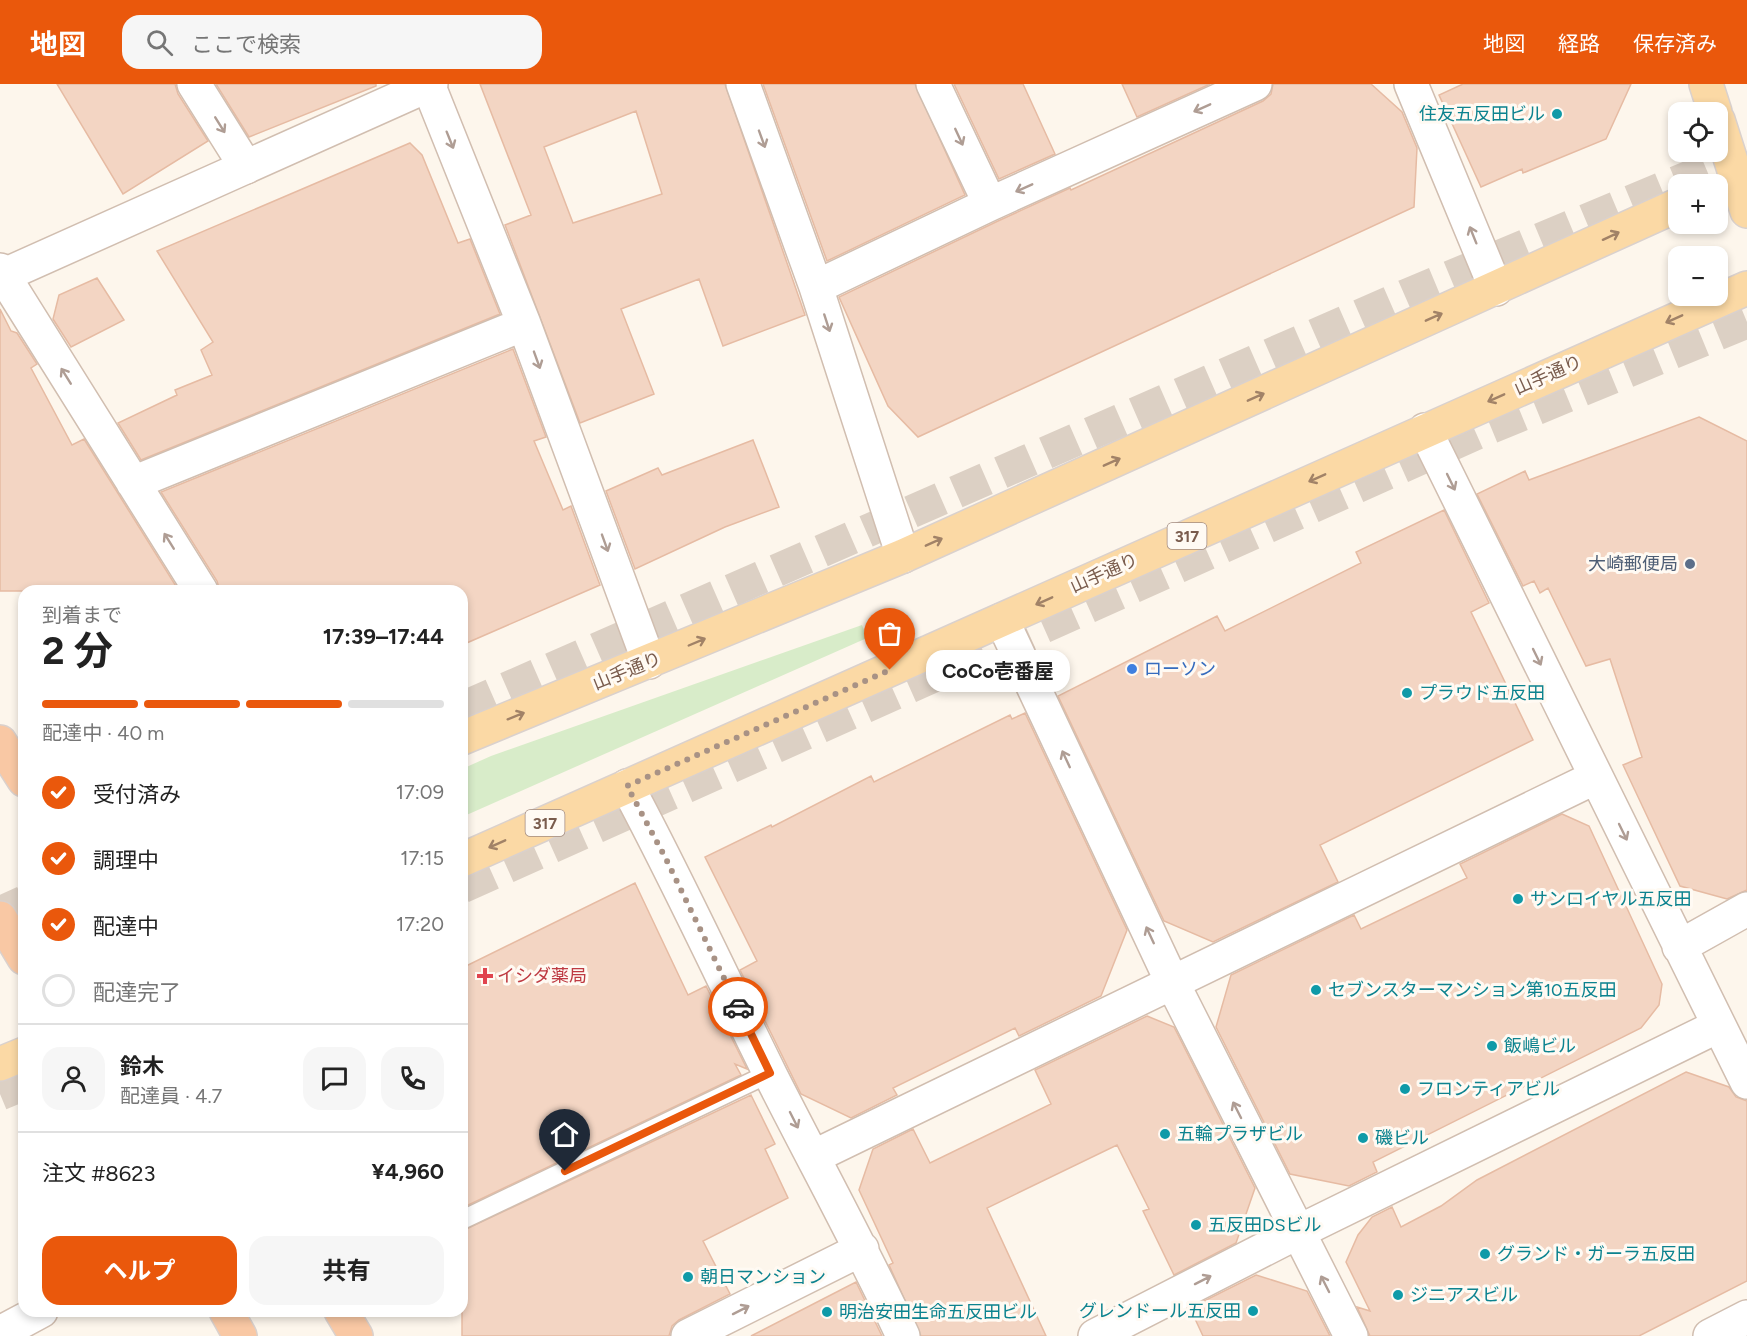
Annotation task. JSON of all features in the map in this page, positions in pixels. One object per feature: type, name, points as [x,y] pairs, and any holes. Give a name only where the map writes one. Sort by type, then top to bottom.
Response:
[{"type":"highway","points":[[0,742],[18,770]]},
{"type":"highway","points":[[229,1317],[240,1336]]},
{"type":"highway","points":[[345,1317],[356,1336]]},
{"type":"main road","points":[[1706,84],[1712,102]]},
{"type":"main road","points":[[1728,159],[1734,182],[1747,211]]},
{"type":"main road","name":"山手通り","points":[[468,736],[903,556],[1668,210]]},
{"type":"main road","name":"山手通り","points":[[468,857],[1747,288]]},
{"type":"main road","points":[[0,1064],[18,1056]]},
{"type":"street","points":[[194,84],[246,167]]},
{"type":"street","points":[[197,585],[1,274],[429,84],[524,324],[650,662]]},
{"type":"street","points":[[743,84],[816,287],[903,556]]},
{"type":"street","points":[[933,84],[990,204]]},
{"type":"street","points":[[816,287],[990,204],[1255,84]]},
{"type":"street","points":[[1411,84],[1496,289]]},
{"type":"street","points":[[133,483],[524,324]]},
{"type":"street","points":[[1425,430],[1747,1082]]},
{"type":"street","points":[[1002,620],[1173,984],[1351,1336]]},
{"type":"street","points":[[813,1157],[1596,777]]},
{"type":"street","points":[[627,786],[665,857],[770,1073],[862,1249],[903,1336]]},
{"type":"street","points":[[1679,947],[1747,909]]},
{"type":"street","points":[[1095,1336],[1298,1232],[1718,1026]]},
{"type":"street","points":[[688,1336],[862,1249]]},
{"type":"street","points":[[0,1333],[30,1317]]},
{"type":"street","points":[[1710,1336],[1747,1317]]},
{"type":"lane","points":[[468,1217],[770,1073]]},
{"type":"green space","points":[[862,625],[867,638],[468,814],[468,766],[491,756]]},
{"type":"building","points":[[57,84],[175,84],[178,94],[208,141],[123,194]]},
{"type":"building","points":[[216,84],[376,84],[376,86],[249,137]]},
{"type":"building","points":[[480,84],[725,84],[805,315],[723,346],[699,279],[621,309],[654,394],[580,423],[505,225],[531,215]],"holes":[[[636,111],[662,194],[573,223],[544,147]]]},
{"type":"building","points":[[763,84],[915,84],[965,195],[827,261]]},
{"type":"building","points":[[954,84],[1023,84],[1055,154],[999,179]]},
{"type":"building","points":[[1122,84],[1210,84],[1137,117]]},
{"type":"building","points":[[1273,84],[1371,84],[1402,112],[1417,148],[1414,207],[918,437],[888,406],[839,297],[998,221],[1070,188],[1071,190],[1263,101],[1271,94]]},
{"type":"building","name":"住友五反田ビル","points":[[1463,84],[1631,84],[1606,139],[1523,173],[1522,169],[1481,187],[1439,95]]},
{"type":"building","points":[[410,143],[422,155],[458,243],[470,239],[500,314],[141,460],[118,423],[177,395],[175,390],[212,375],[201,350],[213,342],[157,251]]},
{"type":"building","points":[[97,278],[124,320],[71,347],[53,319],[59,295]]},
{"type":"building","points":[[0,309],[11,331],[17,333],[37,364],[31,368],[72,445],[84,439],[175,585],[18,585],[18,591],[0,591]]},
{"type":"building","points":[[513,349],[546,437],[534,441],[563,510],[571,506],[600,585],[468,642],[468,585],[218,585],[161,492]]},
{"type":"building","points":[[1699,417],[1747,441],[1747,890],[1727,899],[1680,886],[1623,765],[1642,757],[1610,659],[1586,666],[1548,588],[1540,593],[1534,581],[1523,586],[1477,494],[1525,471],[1529,480]]},
{"type":"building","points":[[753,440],[779,507],[725,527],[635,569],[606,491],[658,468],[662,475]]},
{"type":"building","points":[[1444,510],[1489,603],[1471,612],[1533,740],[1320,845],[1338,882],[1213,942],[1164,921],[1058,696],[1217,616],[1225,631],[1361,563],[1356,552]]},
{"type":"building","points":[[1025,713],[1127,930],[1101,996],[1019,1036],[1015,1028],[893,1088],[897,1095],[851,1118],[801,1094],[740,970],[757,961],[705,857],[771,825],[772,827],[871,776],[874,782],[1010,715],[1012,719]]},
{"type":"building","points":[[1562,814],[1589,826],[1662,984],[1659,1005],[1641,1028],[1373,1162],[1377,1172],[1349,1186],[1290,1174],[1216,1027],[1231,975],[1354,915],[1361,929],[1467,878],[1460,864]]},
{"type":"building","points":[[635,883],[688,995],[706,986],[747,1069],[735,1064],[741,1075],[468,1205],[468,965]]},
{"type":"building","points":[[1147,1016],[1174,1027],[1255,1188],[1236,1243],[1174,1275],[1143,1211],[1149,1209],[1117,1145],[987,1208],[1046,1336],[921,1336],[889,1265],[893,1263],[859,1190],[873,1149],[913,1129],[930,1163],[1051,1104],[1035,1070]]},
{"type":"building","points":[[1686,1072],[1729,1087],[1736,1097],[1747,1101],[1747,1281],[1639,1336],[1370,1336],[1357,1307],[1370,1311],[1346,1262],[1358,1235],[1372,1217],[1392,1207],[1401,1227],[1441,1206],[1477,1180]]},
{"type":"building","points":[[751,1095],[775,1144],[765,1149],[788,1198],[703,1241],[730,1294],[679,1320],[672,1326],[669,1336],[462,1336],[462,1317],[468,1317],[468,1228]]},
{"type":"building","name":"グレンドール五反田","points":[[1256,1275],[1307,1291],[1330,1336],[1203,1336],[1190,1308]]},
{"type":"building","name":"明治安田生命五反田ビル","points":[[856,1282],[882,1336],[751,1336],[823,1299]]},
{"type":"tunnel","points":[[468,705],[1407,295],[1747,153]]},
{"type":"tunnel","points":[[468,884],[1477,433],[1747,322]]},
{"type":"tunnel","points":[[0,913],[18,905]]},
{"type":"tunnel","points":[[0,1094],[18,1086]]},
{"type":"way so far","points":[[738,1007],[665,857],[627,786],[890,670]]},
{"type":"place","name":"住友五反田ビル","points":[[1557,114]]},
{"type":"place","name":"大崎郵便局","points":[[1690,564]]},
{"type":"place","name":"ローソン","points":[[1132,669]]},
{"type":"place","name":"CoCo壱番屋","points":[[890,670]]},
{"type":"place","name":"プラウド五反田","points":[[1407,693]]},
{"type":"place","name":"サンロイヤル五反田","points":[[1518,899]]},
{"type":"place","name":"イシダ薬局","points":[[485,976]]},
{"type":"place","name":"セブンスターマンション第10五反田","points":[[1316,990]]},
{"type":"place","name":"飯嶋ビル","points":[[1492,1046]]},
{"type":"place","name":"フロンティアビル","points":[[1405,1089]]},
{"type":"place","name":"五輪プラザビル","points":[[1165,1134]]},
{"type":"place","name":"磯ビル","points":[[1363,1138]]},
{"type":"place","name":"五反田DSビル","points":[[1196,1225]]},
{"type":"place","name":"グランド・ガーラ五反田","points":[[1485,1254]]},
{"type":"place","name":"朝日マンション","points":[[688,1277]]},
{"type":"place","name":"ジニアスビル","points":[[1398,1295]]},
{"type":"place","name":"グレンドール五反田","points":[[1253,1311]]},
{"type":"place","name":"明治安田生命五反田ビル","points":[[827,1312]]},
{"type":"route","points":[[565,1171],[770,1073],[738,1007]]}]
